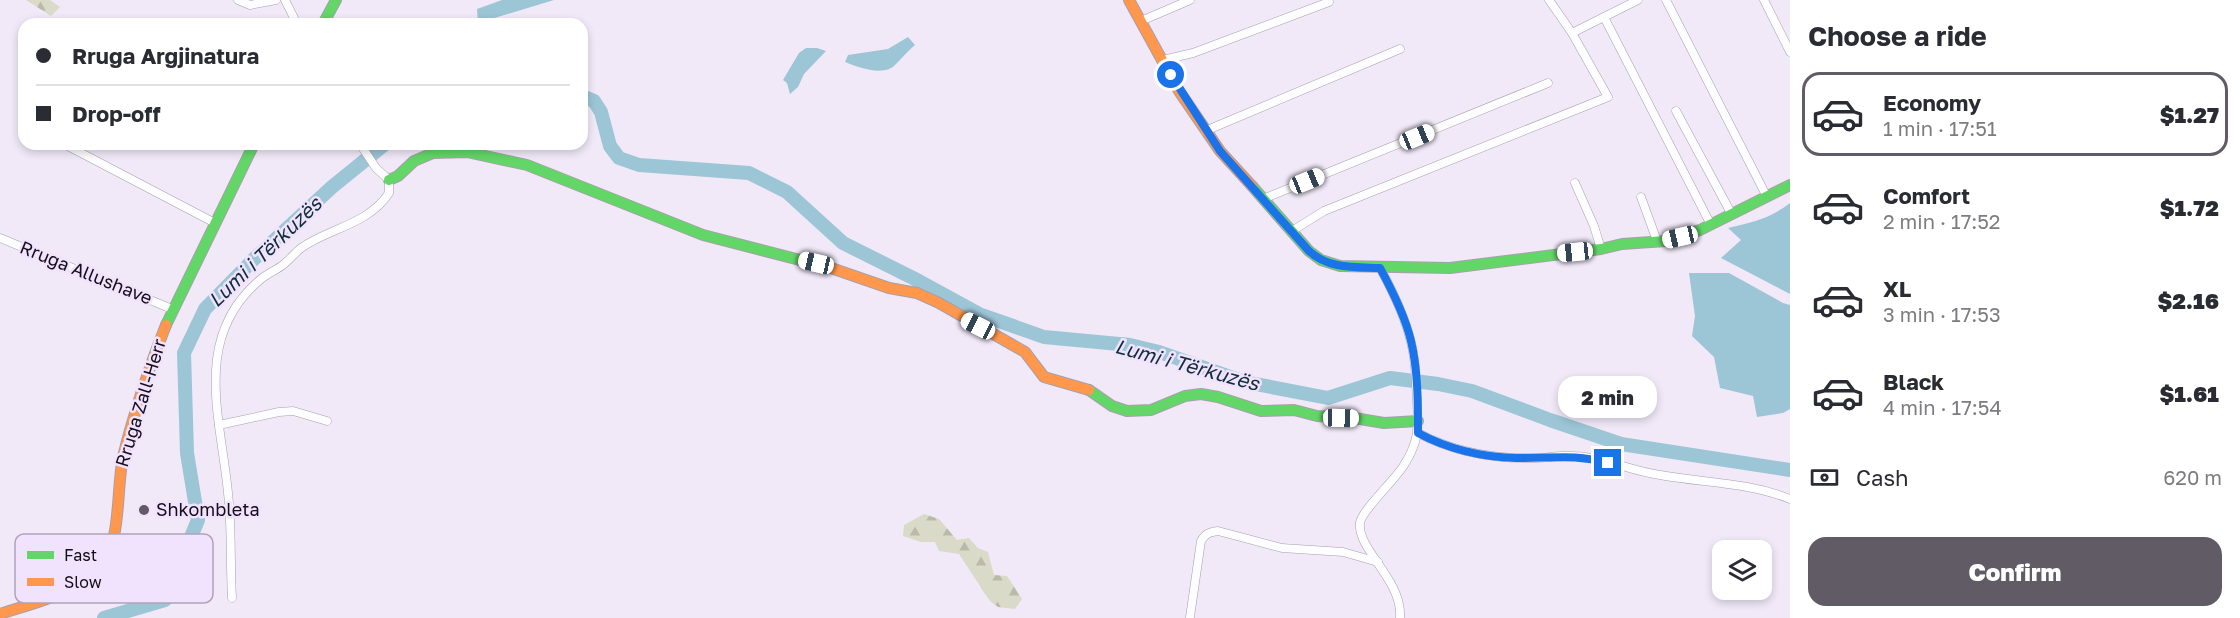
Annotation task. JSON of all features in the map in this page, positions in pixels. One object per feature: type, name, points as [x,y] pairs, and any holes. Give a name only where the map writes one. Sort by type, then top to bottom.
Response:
[{"type":"street","points":[[238,0],[250,5],[276,0]]},
{"type":"street","points":[[285,0],[294,18]]},
{"type":"street","points":[[326,18],[336,0]]},
{"type":"street","points":[[1129,0],[1179,91],[1205,131],[1238,173],[1309,251],[1321,260],[1340,266],[1450,268],[1658,241],[1680,237],[1711,225],[1766,195],[1790,185]]},
{"type":"street","points":[[1141,21],[1190,0]]},
{"type":"street","points":[[1292,231],[1324,211],[1608,97],[1572,33],[1549,0]]},
{"type":"street","points":[[1572,33],[1638,0]]},
{"type":"street","points":[[1666,0],[1766,195]]},
{"type":"street","points":[[1764,0],[1790,52]]},
{"type":"street","points":[[1163,60],[1193,53],[1329,2]]},
{"type":"street","points":[[1604,18],[1711,225]]},
{"type":"street","points":[[1205,131],[1400,49]]},
{"type":"street","points":[[1263,199],[1548,83]]},
{"type":"street","points":[[1676,111],[1731,213]]},
{"type":"street","points":[[75,150],[215,223]]},
{"type":"street","name":"Rruga Zall-Herr","points":[[114,534],[119,480],[137,404],[150,366],[172,309],[251,150]]},
{"type":"street","points":[[232,598],[230,513],[215,403],[216,363],[228,322],[234,309],[262,279],[286,263],[300,249],[334,233],[375,209],[389,193],[389,180],[376,168],[364,150]]},
{"type":"street","points":[[389,180],[398,176],[414,161],[433,153],[466,152],[527,165],[703,235],[821,264],[889,288],[927,297],[1025,352],[1029,355],[1038,373],[1044,377],[1089,390],[1119,409],[1135,412],[1151,410],[1185,396],[1201,394],[1261,411],[1294,410],[1323,417],[1354,418],[1384,423],[1418,421]]},
{"type":"street","points":[[1575,183],[1594,226],[1601,249]]},
{"type":"street","points":[[1641,197],[1658,241]]},
{"type":"street","name":"Rruga Allushave","points":[[0,238],[172,309]]},
{"type":"street","points":[[1380,268],[1411,338],[1418,433],[1404,465],[1360,520],[1361,533],[1399,601],[1400,618]]},
{"type":"street","points":[[219,425],[286,411],[303,413],[327,421]]},
{"type":"street","points":[[1418,433],[1448,446],[1486,455],[1515,458],[1576,456],[1590,458],[1659,475],[1752,488],[1790,499]]},
{"type":"street","points":[[1190,617],[1201,541],[1204,535],[1211,531],[1282,549],[1343,552],[1378,562]]},
{"type":"street","name":"Rruga Zall-Herr","points":[[0,614],[31,603]]},
{"type":"green space","points":[[26,0],[50,0],[60,7],[51,16]]},
{"type":"green space","points":[[924,514],[939,519],[957,540],[969,538],[978,548],[988,552],[994,575],[1007,576],[1022,599],[1015,609],[998,607],[990,601],[959,554],[939,551],[935,542],[921,542],[903,536],[904,525]]},
{"type":"water","points":[[502,0],[554,0],[495,18],[478,18],[477,9]]},
{"type":"water","points":[[908,37],[915,45],[890,69],[870,70],[845,62],[848,55],[888,49]]},
{"type":"water","points":[[806,48],[826,51],[804,74],[798,87],[790,94],[787,83],[783,80],[799,53]]},
{"type":"water","points":[[1790,203],[1790,294],[1721,258],[1741,240],[1728,228],[1768,216]]},
{"type":"water","points":[[1689,273],[1729,273],[1790,305],[1790,409],[1783,413],[1757,417],[1753,396],[1720,388],[1714,357],[1692,336],[1695,316]]},
{"type":"waterway","name":"Lumi i Tërkuzës","points":[[588,98],[594,101],[601,112],[610,146],[619,158],[639,165],[749,173],[787,192],[843,243],[979,314],[1044,337],[1130,345],[1159,352],[1245,382],[1328,398],[1390,378],[1438,384],[1472,391],[1621,444],[1790,470]]},
{"type":"waterway","name":"Lumi i Tërkuzës","points":[[192,534],[198,520],[187,453],[184,353],[205,309],[255,258],[332,187],[378,150]]},
{"type":"waterway","name":"Lumi i Tërkuzës","points":[[104,618],[155,603]]},
{"type":"traffic: fast","points":[[326,18],[336,0]]},
{"type":"traffic: fast","points":[[166,325],[251,150]]},
{"type":"traffic: fast","points":[[389,180],[398,176],[414,161],[433,153],[467,152],[527,165],[703,235],[831,268]]},
{"type":"traffic: fast","points":[[1252,186],[1309,251],[1321,260],[1340,266],[1450,268],[1601,249],[1622,244],[1666,241],[1700,230],[1790,185]]},
{"type":"traffic: fast","points":[[1089,390],[1112,406],[1127,411],[1151,410],[1185,396],[1201,394],[1261,411],[1294,410],[1317,416],[1354,418],[1384,423],[1418,421]]},
{"type":"traffic: slow","points":[[1129,0],[1179,91],[1220,151],[1252,186]]},
{"type":"traffic: slow","points":[[831,268],[889,288],[917,293],[939,303],[1025,352],[1044,377],[1089,390]]},
{"type":"traffic: slow","points":[[114,534],[123,457],[142,390],[166,325]]},
{"type":"traffic: slow","points":[[0,614],[34,603]]},
{"type":"place","name":"Shkombleta","points":[[144,510]]},
{"type":"route","points":[[1171,75],[1197,119],[1220,151],[1315,257],[1340,266],[1380,268],[1411,338],[1418,433],[1469,452],[1515,458],[1576,456],[1608,463]]}]
